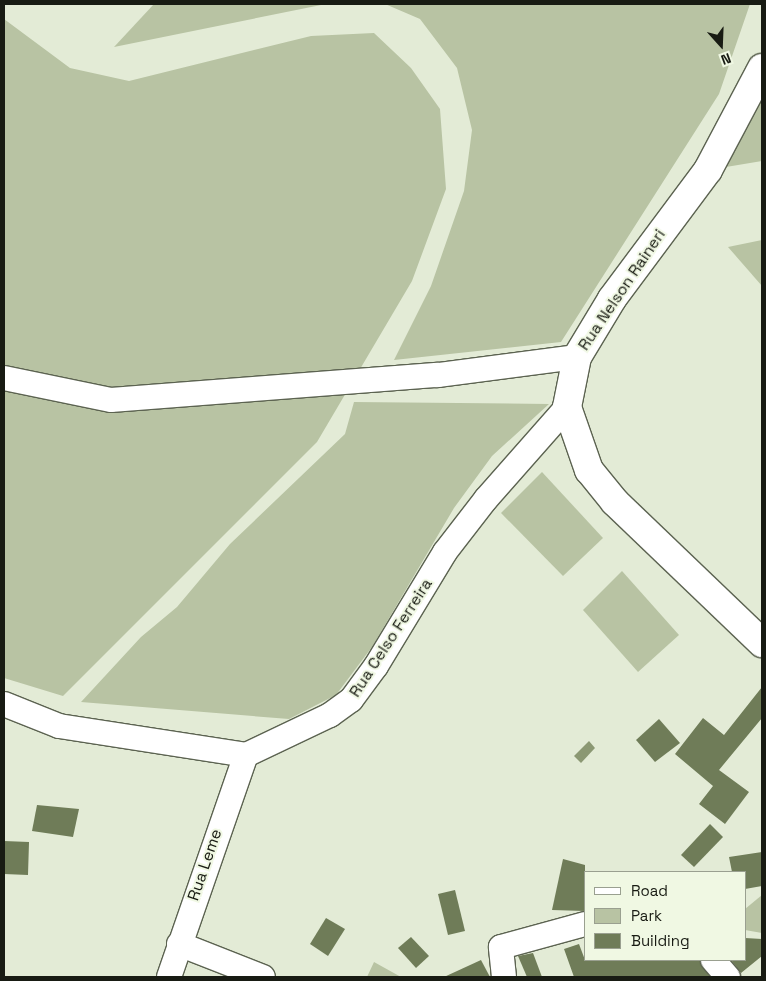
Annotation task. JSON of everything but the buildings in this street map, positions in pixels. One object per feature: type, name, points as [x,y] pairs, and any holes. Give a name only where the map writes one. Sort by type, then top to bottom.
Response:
[{"type":"main road","name":"Rua Nelson Raineri","points":[[567,407],[577,357],[612,299],[708,170],[762,68]]},
{"type":"main road","points":[[567,407],[589,470],[615,502],[762,642]]},
{"type":"street","points":[[4,378],[112,400],[438,374],[577,357]]},
{"type":"street","name":"Rua Celso Ferreira","points":[[246,755],[330,715],[351,700],[407,619],[445,552],[532,442],[567,407]]},
{"type":"street","points":[[4,704],[59,726],[246,755]]},
{"type":"street","name":"Rua Leme","points":[[169,977],[246,755]]},
{"type":"street","points":[[504,977],[501,947],[584,924]]},
{"type":"street","points":[[179,944],[263,977]]},
{"type":"street","points":[[714,961],[728,977]]},
{"type":"green space","points":[[154,4],[326,4],[114,47]]},
{"type":"green space","points":[[385,4],[750,4],[719,94],[561,342],[394,360],[431,286],[464,191],[472,130],[457,68],[420,19]]},
{"type":"green space","points":[[4,19],[70,68],[129,81],[311,36],[374,33],[411,68],[440,109],[446,189],[412,281],[317,442],[63,696],[4,678]]},
{"type":"green space","points":[[762,68],[762,161],[708,170]]},
{"type":"green space","points":[[762,240],[762,286],[728,247]]},
{"type":"green space","points":[[354,402],[549,404],[492,456],[454,508],[372,647],[336,695],[289,719],[81,702],[141,637],[177,607],[230,544],[345,434]]},
{"type":"green space","points":[[542,472],[603,538],[563,576],[501,513]]},
{"type":"green space","points":[[622,571],[679,635],[638,672],[583,610]]},
{"type":"green space","points":[[762,895],[762,933],[746,930],[746,908]]},
{"type":"green space","points":[[374,962],[401,977],[367,977]]},
{"type":"shaded area","points":[[589,741],[595,748],[581,763],[574,756]]}]
